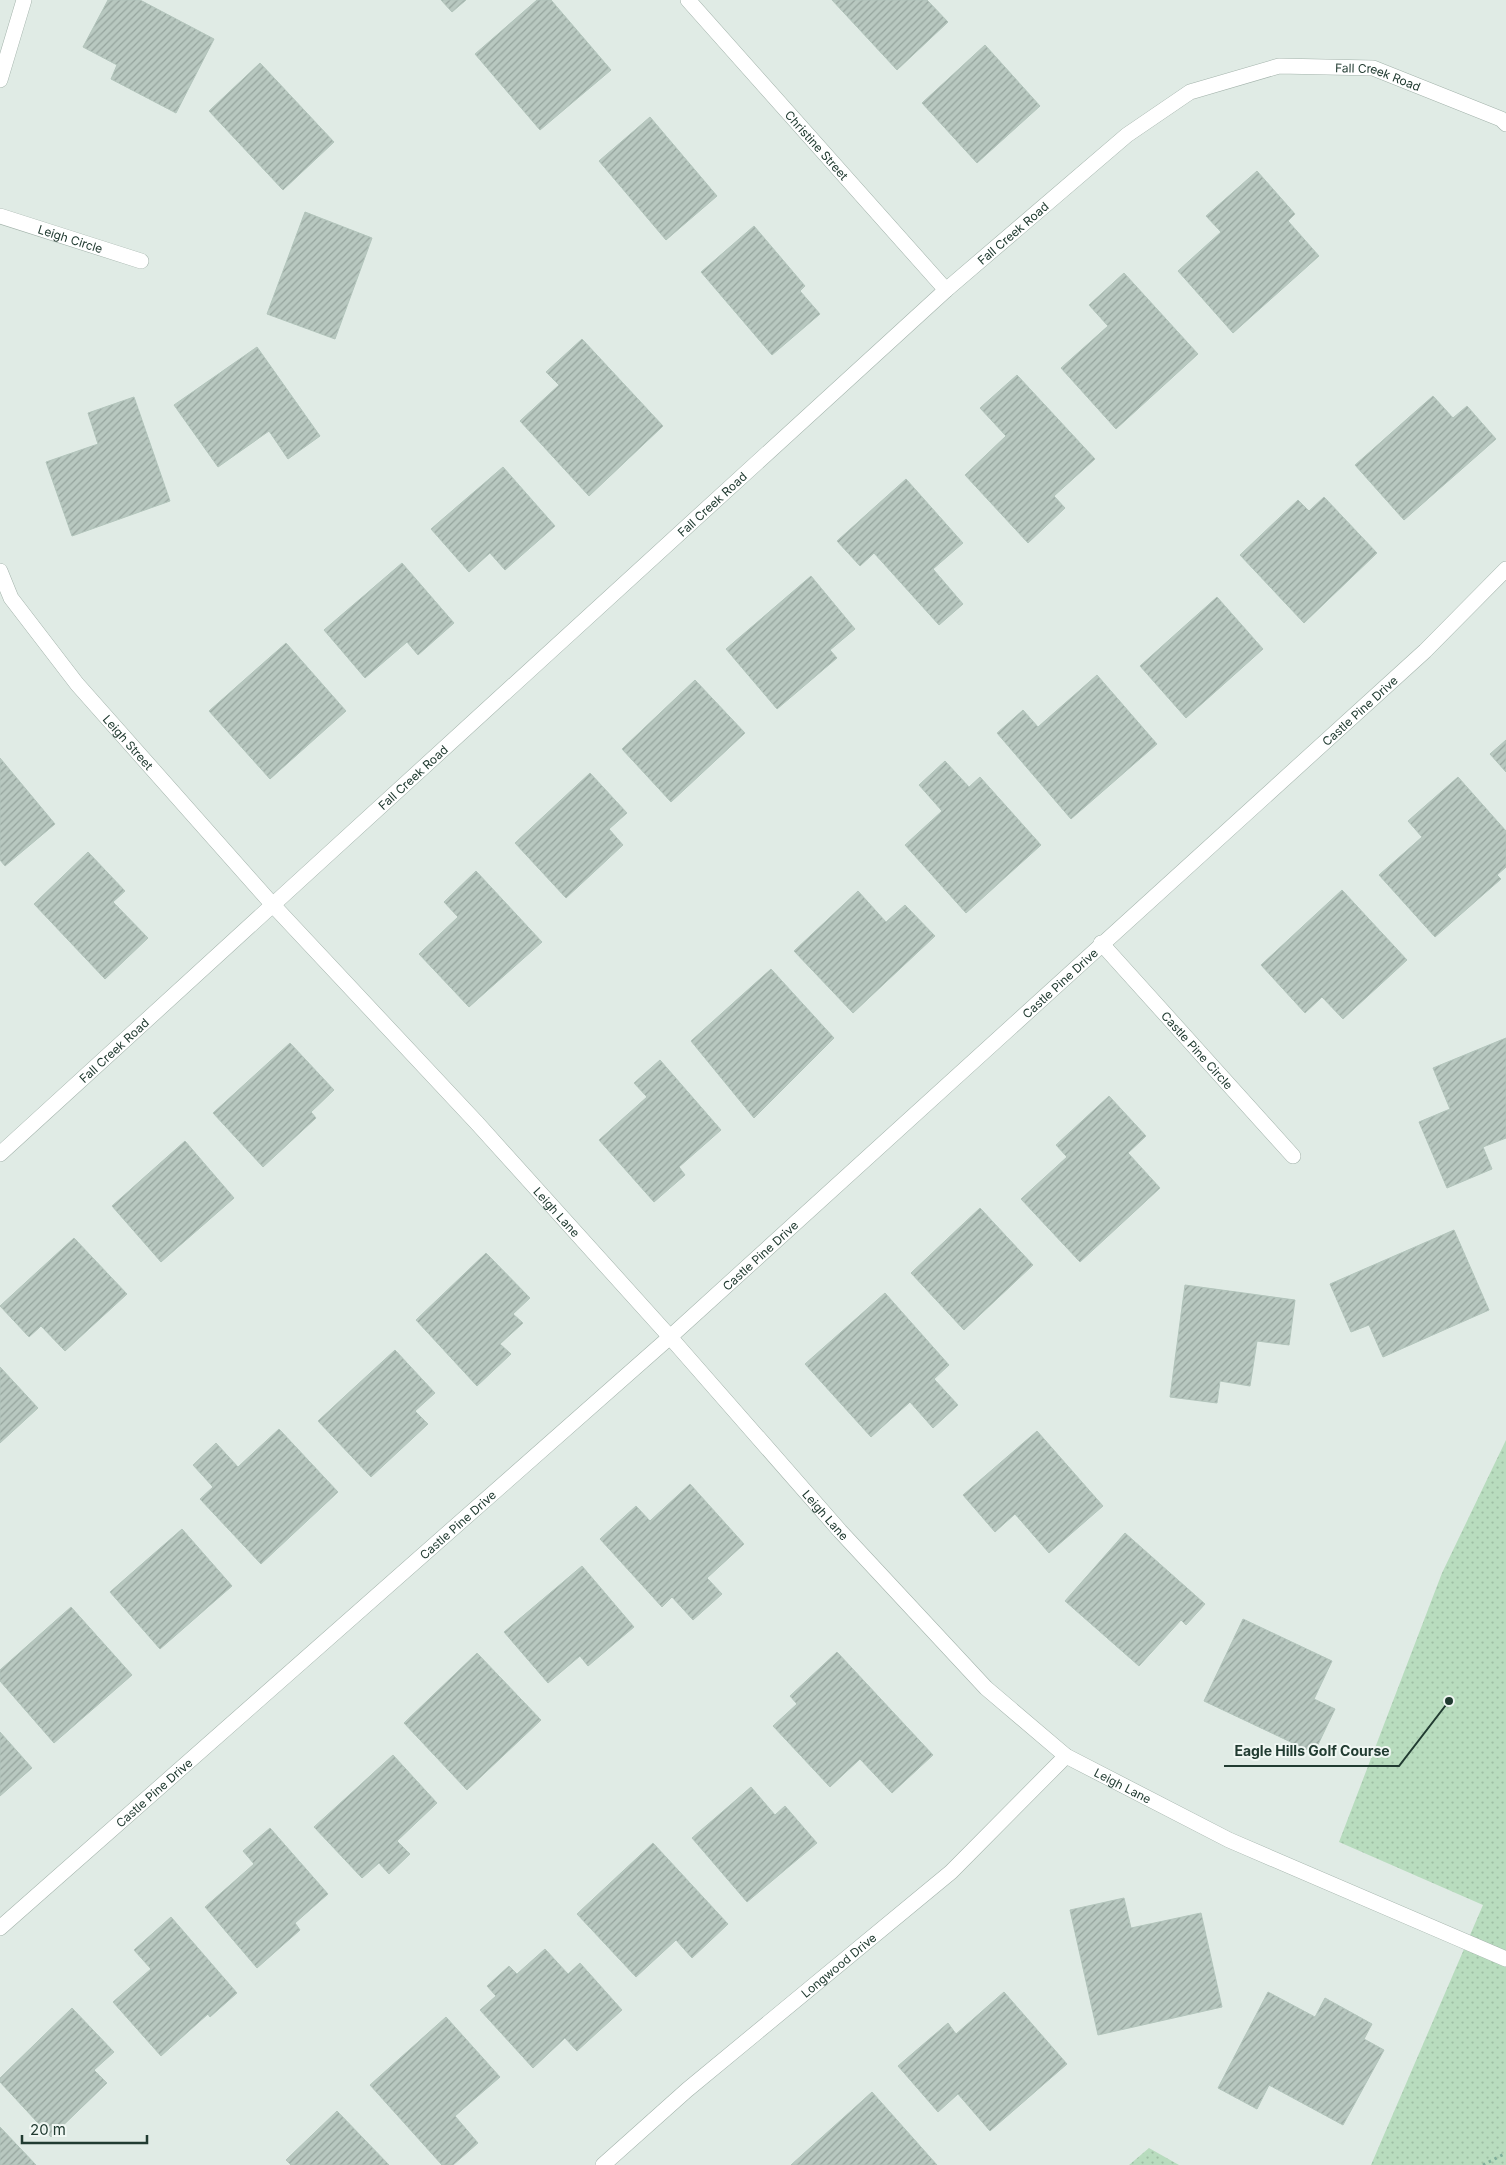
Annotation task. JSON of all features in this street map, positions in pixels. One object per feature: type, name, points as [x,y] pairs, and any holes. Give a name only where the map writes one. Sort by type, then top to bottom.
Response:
[{"type":"street","points":[[0,80],[24,0]]},
{"type":"street","name":"Christine Street","points":[[688,0],[946,290]]},
{"type":"street","name":"Fall Creek Road","points":[[0,1154],[946,290],[1127,134],[1190,92],[1279,66],[1373,68],[1504,119]]},
{"type":"street","name":"Leigh Circle","points":[[0,216],[141,261]]},
{"type":"street","name":"Castle Pine Drive","points":[[0,1928],[670,1336],[1100,943],[1425,651],[1506,568]]},
{"type":"street","name":"Leigh Street","points":[[0,571],[11,598],[77,684],[272,904]]},
{"type":"street","name":"Leigh Lane","points":[[272,904],[477,1123],[670,1336],[840,1531],[986,1688],[1066,1756],[1229,1840],[1506,1959]]},
{"type":"street","name":"Castle Pine Circle","points":[[1100,943],[1293,1156]]},
{"type":"street","name":"Longwood Drive","points":[[603,2165],[687,2090],[951,1872],[1066,1756]]},
{"type":"path","points":[[1483,2165],[1506,2153]]},
{"type":"green space","points":[[1506,1440],[1506,2165],[1371,2165],[1483,1905],[1339,1842],[1442,1573]]},
{"type":"green space","points":[[1149,2148],[1179,2165],[1129,2165]]},
{"type":"building","points":[[108,0],[140,0],[214,39],[176,113],[111,79],[117,65],[83,47]]},
{"type":"building","points":[[441,0],[466,0],[452,12]]},
{"type":"building","points":[[537,0],[551,0],[611,70],[540,130],[475,54]]},
{"type":"building","points":[[832,0],[927,0],[948,22],[897,70]]},
{"type":"building","points":[[985,45],[1040,106],[977,163],[922,103]]},
{"type":"building","points":[[260,63],[334,142],[283,190],[209,111]]},
{"type":"building","points":[[650,117],[717,196],[666,240],[599,161]]},
{"type":"building","points":[[1257,171],[1295,214],[1288,221],[1319,256],[1233,333],[1178,271],[1221,232],[1206,216]]},
{"type":"building","points":[[305,212],[372,238],[335,339],[267,314]]},
{"type":"building","points":[[754,226],[805,286],[800,291],[820,314],[772,355],[701,272]]},
{"type":"building","points":[[1124,273],[1198,354],[1116,429],[1061,368],[1108,326],[1089,305]]},
{"type":"building","points":[[582,339],[663,426],[589,496],[520,421],[559,385],[546,372]]},
{"type":"building","points":[[257,347],[320,436],[288,459],[269,431],[218,467],[174,405]]},
{"type":"building","points":[[1017,375],[1095,459],[1054,496],[1065,508],[1028,543],[965,475],[1006,436],[980,408]]},
{"type":"building","points":[[1433,396],[1453,418],[1467,406],[1496,439],[1404,520],[1355,465]]},
{"type":"building","points":[[134,397],[170,501],[72,536],[46,462],[98,444],[88,413]]},
{"type":"building","points":[[503,467],[555,526],[505,570],[490,553],[469,572],[431,529]]},
{"type":"building","points":[[906,479],[963,543],[933,569],[963,604],[939,625],[874,553],[860,566],[837,541]]},
{"type":"building","points":[[1324,497],[1377,553],[1304,623],[1240,555],[1298,500],[1309,511]]},
{"type":"building","points":[[402,563],[454,623],[418,655],[407,642],[365,678],[324,630]]},
{"type":"building","points":[[811,576],[855,629],[830,650],[837,658],[777,709],[726,649]]},
{"type":"building","points":[[1217,597],[1263,649],[1186,718],[1140,666]]},
{"type":"building","points":[[286,643],[346,711],[270,779],[209,711]]},
{"type":"building","points":[[1097,675],[1157,744],[1071,819],[997,733],[1023,710],[1038,727]]},
{"type":"building","points":[[695,680],[745,733],[671,802],[622,749]]},
{"type":"building","points":[[1506,740],[1506,772],[1490,754]]},
{"type":"building","points":[[0,758],[55,824],[5,866],[0,860]]},
{"type":"building","points":[[945,761],[969,787],[980,777],[1041,845],[966,913],[905,845],[942,811],[919,785]]},
{"type":"building","points":[[590,773],[627,813],[609,829],[623,845],[566,898],[515,843]]},
{"type":"building","points":[[1458,777],[1506,831],[1506,867],[1497,875],[1501,879],[1435,937],[1379,875],[1422,837],[1408,821]]},
{"type":"building","points":[[88,852],[125,891],[113,902],[148,938],[105,979],[34,904]]},
{"type":"building","points":[[476,871],[542,942],[469,1007],[419,954],[458,917],[444,902]]},
{"type":"building","points":[[1342,890],[1407,960],[1343,1019],[1322,997],[1305,1013],[1261,965]]},
{"type":"building","points":[[858,891],[886,922],[905,905],[935,936],[853,1013],[794,951]]},
{"type":"building","points":[[771,969],[834,1038],[754,1118],[691,1041]]},
{"type":"building","points":[[1506,1038],[1506,1138],[1483,1147],[1492,1169],[1447,1188],[1419,1122],[1450,1109],[1433,1068]]},
{"type":"building","points":[[290,1043],[334,1090],[311,1112],[316,1118],[263,1167],[213,1113]]},
{"type":"building","points":[[660,1060],[721,1130],[679,1167],[685,1175],[654,1202],[599,1140],[647,1097],[634,1083]]},
{"type":"building","points":[[1109,1096],[1146,1136],[1128,1153],[1160,1188],[1080,1262],[1021,1199],[1067,1157],[1056,1145]]},
{"type":"building","points":[[185,1141],[234,1198],[161,1262],[112,1206]]},
{"type":"building","points":[[980,1208],[1033,1265],[964,1330],[911,1273]]},
{"type":"building","points":[[1454,1230],[1489,1310],[1383,1357],[1369,1325],[1351,1332],[1330,1284]]},
{"type":"building","points":[[74,1238],[127,1294],[65,1351],[41,1326],[29,1337],[0,1306]]},
{"type":"building","points":[[486,1253],[530,1298],[513,1314],[523,1323],[500,1344],[511,1354],[477,1386],[416,1320]]},
{"type":"building","points":[[1185,1285],[1295,1300],[1289,1345],[1257,1341],[1250,1386],[1220,1381],[1217,1403],[1170,1397]]},
{"type":"building","points":[[885,1293],[949,1365],[934,1379],[958,1405],[933,1428],[910,1402],[871,1437],[805,1364]]},
{"type":"building","points":[[395,1350],[435,1393],[415,1411],[428,1424],[371,1477],[318,1421]]},
{"type":"building","points":[[0,1367],[38,1408],[0,1443]]},
{"type":"building","points":[[279,1429],[338,1492],[261,1564],[200,1499],[213,1487],[193,1465],[216,1443],[238,1467]]},
{"type":"building","points":[[1037,1431],[1103,1506],[1049,1553],[1015,1514],[995,1532],[963,1495]]},
{"type":"building","points":[[690,1484],[744,1544],[707,1578],[722,1594],[693,1620],[672,1597],[662,1607],[600,1539],[636,1506],[650,1521]]},
{"type":"building","points":[[182,1529],[232,1586],[160,1649],[110,1592]]},
{"type":"building","points":[[1125,1533],[1205,1604],[1186,1625],[1181,1620],[1139,1666],[1065,1601]]},
{"type":"building","points":[[582,1566],[634,1627],[588,1666],[580,1656],[548,1683],[504,1632]]},
{"type":"building","points":[[71,1607],[132,1675],[54,1743],[0,1681],[0,1670]]},
{"type":"building","points":[[1243,1619],[1332,1661],[1314,1699],[1335,1709],[1314,1753],[1204,1701]]},
{"type":"building","points":[[837,1652],[933,1755],[892,1793],[860,1759],[830,1787],[773,1726],[797,1704],[790,1696]]},
{"type":"building","points":[[477,1653],[541,1720],[467,1790],[404,1723]]},
{"type":"building","points":[[0,1732],[32,1768],[0,1796]]},
{"type":"building","points":[[393,1755],[437,1803],[397,1841],[410,1854],[389,1874],[379,1863],[362,1878],[314,1827]]},
{"type":"building","points":[[751,1787],[775,1815],[785,1806],[817,1843],[747,1902],[692,1838]]},
{"type":"building","points":[[270,1828],[328,1894],[295,1923],[300,1930],[257,1968],[205,1907],[254,1864],[243,1851]]},
{"type":"building","points":[[653,1843],[728,1924],[692,1958],[676,1940],[636,1977],[577,1914]]},
{"type":"building","points":[[1124,1898],[1131,1928],[1201,1913],[1222,2007],[1098,2035],[1070,1910]]},
{"type":"building","points":[[171,1917],[237,1993],[210,2017],[208,2014],[161,2056],[113,2002],[151,1969],[134,1950]]},
{"type":"building","points":[[545,1949],[568,1974],[580,1963],[622,2010],[577,2051],[565,2038],[533,2068],[480,2010],[496,1996],[487,1986],[509,1966],[517,1974]]},
{"type":"building","points":[[1004,1992],[1067,2064],[990,2131],[958,2094],[938,2112],[898,2066],[948,2023],[956,2034]]},
{"type":"building","points":[[1268,1992],[1315,2017],[1325,1998],[1372,2024],[1364,2039],[1384,2050],[1343,2125],[1269,2085],[1257,2109],[1218,2088]]},
{"type":"building","points":[[72,2008],[114,2052],[94,2070],[107,2083],[51,2137],[0,2082],[0,2078]]},
{"type":"building","points":[[446,2017],[500,2077],[455,2116],[478,2143],[453,2165],[442,2165],[370,2085]]},
{"type":"building","points":[[872,2092],[937,2165],[791,2165]]},
{"type":"building","points":[[337,2111],[389,2165],[291,2165],[286,2160]]},
{"type":"building","points":[[0,2127],[36,2165],[0,2165]]},
{"type":"place","name":"Eagle Hills Golf Course","points":[[1449,1701]]}]
